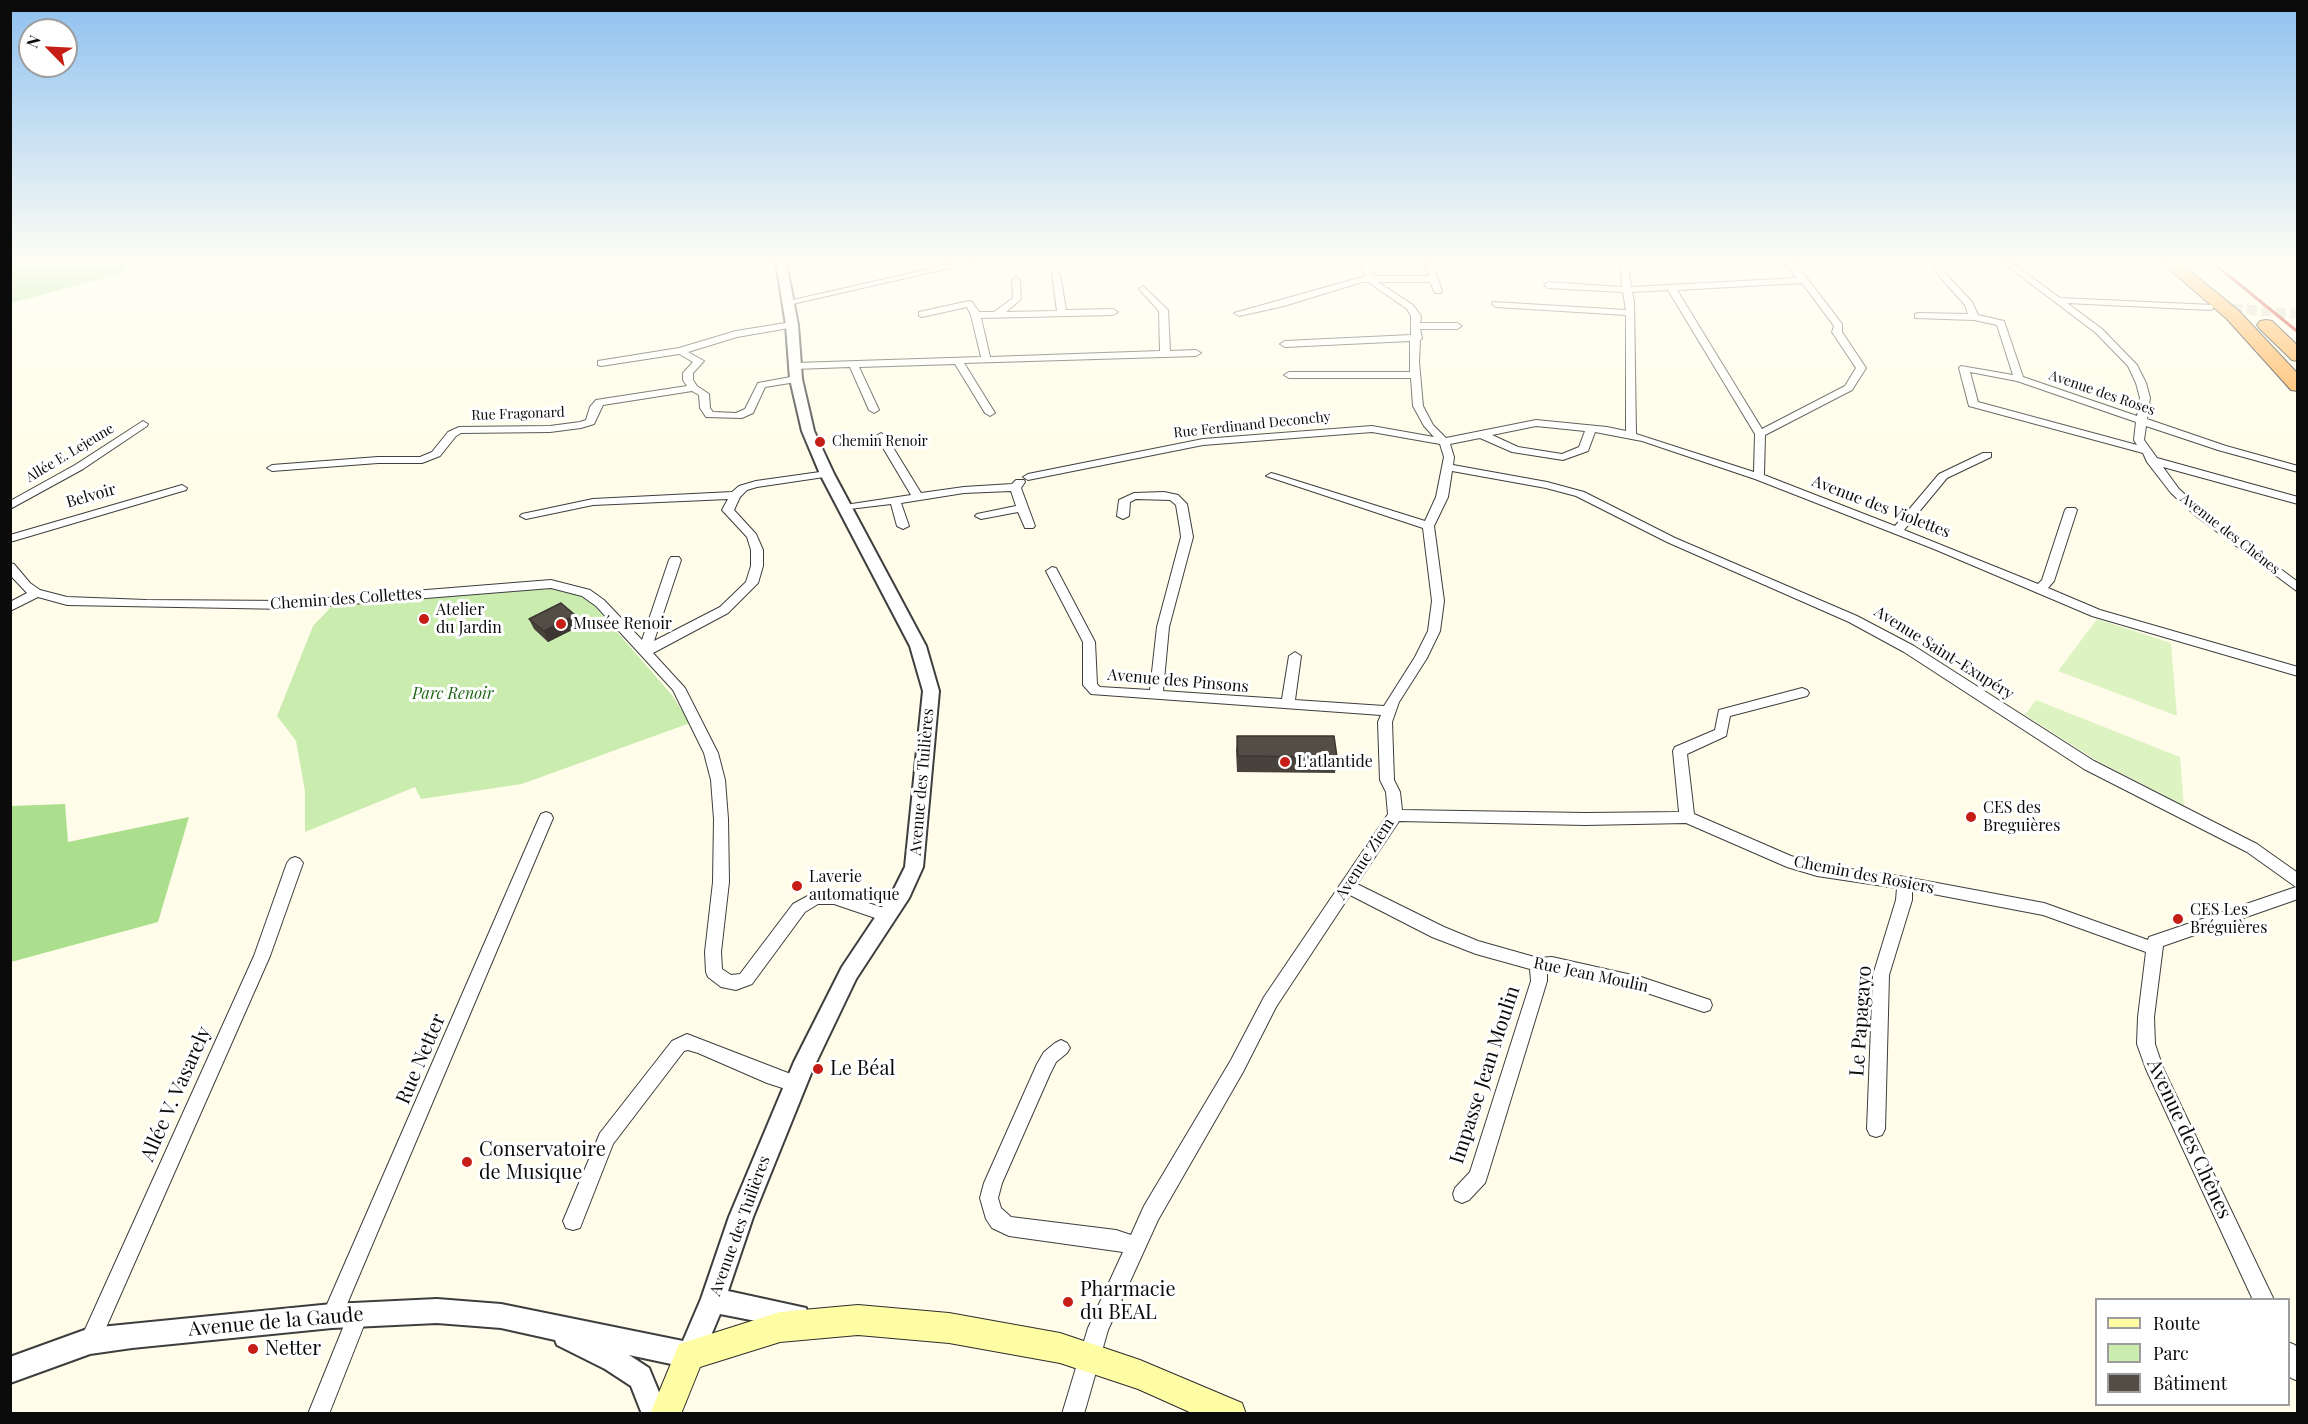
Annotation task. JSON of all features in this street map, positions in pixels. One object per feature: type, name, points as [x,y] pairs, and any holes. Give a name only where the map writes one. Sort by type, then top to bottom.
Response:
[{"type":"highway","points":[[2245,328],[2298,386]]},
{"type":"highway","points":[[2269,328],[2298,356]]},
{"type":"main road","points":[[665,1413],[690,1355],[780,1327],[825,1321],[868,1321],[949,1328],[1032,1342],[1089,1356],[1231,1413]]},
{"type":"street","points":[[600,363],[680,351],[736,334],[771,328]]},
{"type":"street","name":"Avenue des Tuilières","points":[[690,1355],[713,1300],[741,1217],[795,1084],[849,973],[887,916],[914,867],[931,691],[918,646],[827,474],[808,431],[795,373],[792,328]]},
{"type":"street","points":[[979,328],[986,359]]},
{"type":"street","points":[[1164,328],[1165,352]]},
{"type":"street","points":[[1271,476],[1428,526],[1442,497],[1449,457],[1444,442],[1429,426],[1418,406],[1415,375],[1417,328]]},
{"type":"street","points":[[1629,328],[1630,435]]},
{"type":"street","points":[[1696,328],[1760,434],[1759,477]]},
{"type":"street","points":[[1760,434],[1849,388],[1861,368],[1837,332],[1838,328]]},
{"type":"street","points":[[2003,328],[2019,379]]},
{"type":"street","name":"Avenue des Chênes","points":[[2094,328],[2108,339],[2132,365],[2141,383],[2145,398],[2139,437],[2151,460],[2192,508],[2298,588]]},
{"type":"street","points":[[1285,344],[1417,338]]},
{"type":"street","points":[[680,351],[699,361],[688,373],[688,380],[693,388],[704,394],[705,408],[710,415],[738,416],[749,411],[761,386],[795,373],[853,364],[1165,352],[1196,353]]},
{"type":"street","points":[[957,360],[990,413]]},
{"type":"street","points":[[853,364],[874,410]]},
{"type":"street","name":"Avenue des Roses","points":[[2144,450],[1973,404],[1964,368],[2019,379],[2141,421],[2298,469]]},
{"type":"street","points":[[1288,375],[1415,375]]},
{"type":"street","name":"Rue Fragonard","points":[[272,468],[378,459],[422,460],[436,454],[452,434],[459,430],[550,429],[581,425],[590,422],[595,407],[600,402],[693,388]]},
{"type":"street","name":"Avenue des Violettes","points":[[1444,442],[1536,423],[1592,428],[1630,435],[1759,477],[2096,613],[2298,672]]},
{"type":"street","name":"Allée E. Lejeune","points":[[10,506],[79,467],[143,424]]},
{"type":"street","points":[[1480,434],[1516,450],[1563,457],[1584,449],[1592,428]]},
{"type":"street","name":"Rue Ferdinand Deconchy","points":[[845,508],[1021,482],[1203,442],[1372,429],[1444,442]]},
{"type":"street","points":[[881,436],[918,497]]},
{"type":"street","points":[[1897,531],[1943,476],[1987,455]]},
{"type":"street","points":[[2151,460],[2298,501]]},
{"type":"street","name":"Avenue Saint-Exupéry","points":[[1449,467],[1547,485],[1580,494],[1671,540],[1853,619],[1902,645],[2089,765],[2253,848],[2298,882]]},
{"type":"street","points":[[644,652],[724,610],[752,583],[758,550],[752,536],[728,510],[735,495],[743,488],[756,484],[827,474]]},
{"type":"street","points":[[1021,482],[1022,508],[1029,526]]},
{"type":"street","name":"Belvoir","points":[[10,538],[182,488]]},
{"type":"street","points":[[526,516],[593,502],[735,495]]},
{"type":"street","points":[[1123,516],[1125,500],[1134,496],[1174,497],[1181,504],[1186,529],[1187,537],[1163,627],[1156,696]]},
{"type":"street","points":[[895,501],[903,526]]},
{"type":"street","points":[[981,516],[1022,508]]},
{"type":"street","points":[[2040,590],[2048,581],[2071,510]]},
{"type":"street","name":"Avenue Ziem","points":[[1073,1413],[1089,1356],[1108,1302],[1134,1246],[1270,1002],[1395,815],[1393,792],[1387,780],[1384,732],[1388,711],[1428,645],[1436,620],[1437,591],[1428,526]]},
{"type":"street","points":[[644,652],[675,560]]},
{"type":"street","name":"Chemin des Collettes","points":[[10,567],[26,586],[36,593],[67,601],[112,603],[289,604],[551,584],[573,588],[593,597],[670,679],[688,706],[711,753],[718,780],[721,882],[713,952],[714,972],[728,982],[736,983],[746,979],[799,908],[815,898],[834,898],[887,916]]},
{"type":"street","name":"Avenue des Pinsons","points":[[1052,571],[1089,642],[1090,685],[1105,694],[1388,711]]},
{"type":"street","points":[[10,607],[36,593]]},
{"type":"street","points":[[1288,705],[1295,656]]},
{"type":"street","points":[[1687,817],[1680,751],[1721,733],[1724,713],[1803,693]]},
{"type":"street","name":"Chemin des Rosiers","points":[[1395,815],[1585,819],[1687,817],[1797,864],[1817,870],[1905,883],[2044,909],[2153,948]]},
{"type":"street","name":"Rue Netter","points":[[332,1316],[546,818]]},
{"type":"street","name":"Allée V. Vasarely","points":[[90,1341],[262,956],[296,863]]},
{"type":"street","name":"Le Papagayo","points":[[1876,1130],[1881,975],[1904,900],[1905,883]]},
{"type":"street","name":"Rue Jean Moulin","points":[[1348,888],[1448,936],[1538,965],[1552,964],[1641,984],[1704,1005]]},
{"type":"street","points":[[2153,948],[2157,940],[2298,893]]},
{"type":"street","name":"Avenue des Chênes","points":[[2153,948],[2145,1027],[2150,1056],[2264,1298]]},
{"type":"street","name":"Impasse Jean Moulin","points":[[1462,1194],[1478,1177],[1539,981],[1538,965]]},
{"type":"street","points":[[573,1221],[606,1139],[678,1046],[687,1042],[701,1046],[772,1077],[795,1084]]},
{"type":"street","points":[[1061,1048],[1050,1057],[1042,1070],[993,1183],[989,1198],[993,1212],[999,1221],[1009,1226],[1116,1240],[1134,1246]]},
{"type":"street","points":[[713,1300],[825,1321]]},
{"type":"street","name":"Avenue de la Gaude","points":[[10,1370],[90,1341],[332,1316],[437,1311],[474,1312],[690,1355]]},
{"type":"street","points":[[318,1413],[358,1315]]},
{"type":"street","name":"Avenue de la Gaude","points":[[546,1326],[614,1360],[640,1377],[656,1413]]},
{"type":"street","points":[[2290,1354],[2298,1371]]},
{"type":"green space","name":"Parc Renoir","points":[[539,586],[568,587],[589,600],[672,695],[690,723],[522,784],[421,799],[415,787],[305,832],[305,791],[296,741],[277,716],[313,626],[332,606]]},
{"type":"green space","points":[[2097,619],[2171,643],[2177,716],[2058,671]]},
{"type":"green space","points":[[2036,700],[2180,757],[2184,806],[2096,760],[2025,715]]},
{"type":"green space","points":[[65,804],[68,842],[189,817],[158,922],[11,962],[11,806]]},
{"type":"building","points":[[561,603],[575,615],[544,631],[529,619]]},
{"type":"building","points":[[1237,736],[1334,736],[1337,757],[1238,756]]},
{"type":"railway","points":[[2294,328],[2298,332]]},
{"type":"place","name":"Chemin Renoir","points":[[820,442]]},
{"type":"place","name":"Atelier du Jardin","points":[[424,619]]},
{"type":"place","name":"Musée Renoir","points":[[561,624]]},
{"type":"place","name":"L'atlantide","points":[[1285,762]]},
{"type":"place","name":"CES des Breguières","points":[[1971,817]]},
{"type":"place","name":"Laverie automatique","points":[[797,886]]},
{"type":"place","name":"CES Les Bréguières","points":[[2178,919]]},
{"type":"place","name":"Le Béal","points":[[818,1069]]},
{"type":"place","name":"Conservatoire de Musique","points":[[467,1162]]},
{"type":"place","name":"Pharmacie du BEAL","points":[[1068,1302]]},
{"type":"place","name":"Netter","points":[[253,1349]]}]
